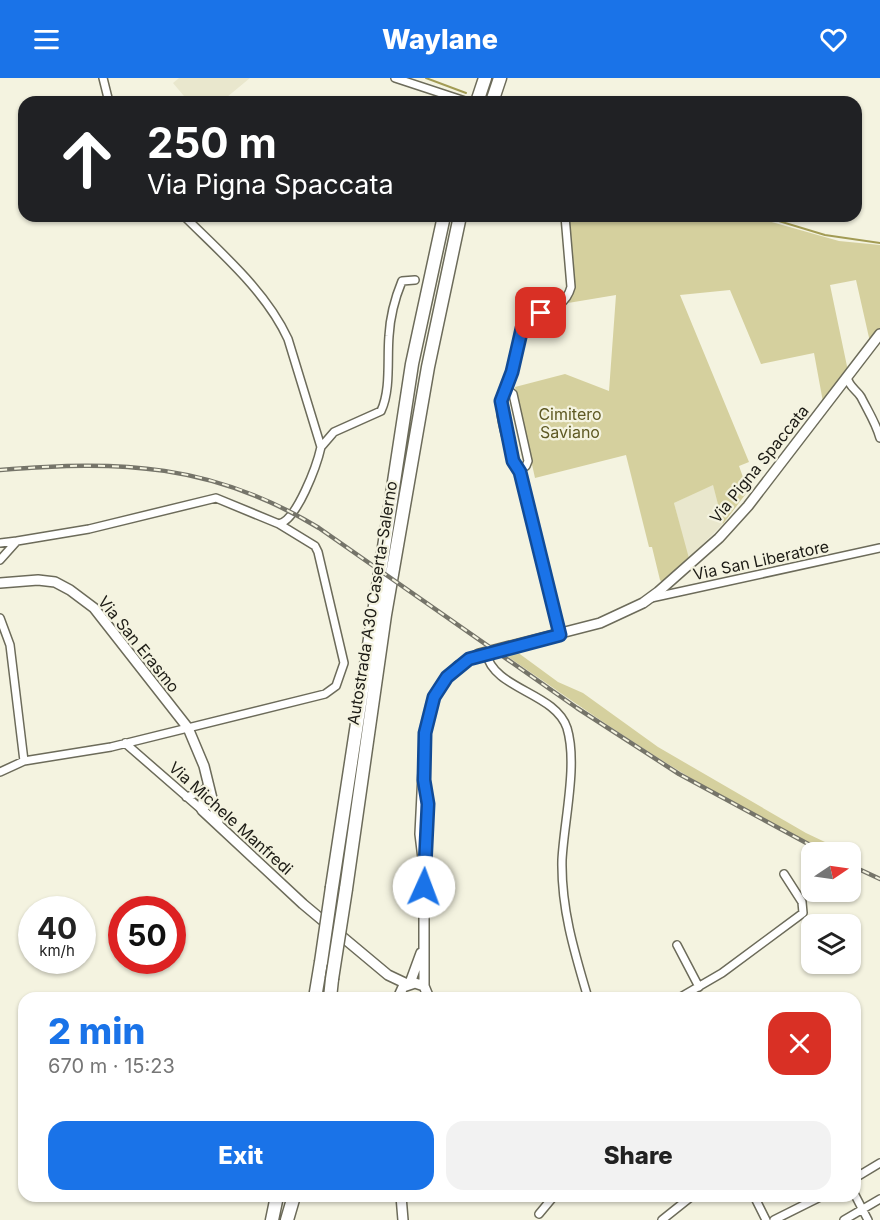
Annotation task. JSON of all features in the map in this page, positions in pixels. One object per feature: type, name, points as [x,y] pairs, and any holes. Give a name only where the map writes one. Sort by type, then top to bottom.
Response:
[{"type":"highway","points":[[474,96],[485,78]]},
{"type":"highway","points":[[494,96],[500,78]]},
{"type":"highway","name":"Autostrada A30 Caserta-Salerno","points":[[316,992],[410,375],[443,222]]},
{"type":"highway","name":"Autostrada A30 Caserta-Salerno","points":[[331,992],[385,615],[428,367],[459,222]]},
{"type":"highway","points":[[272,1220],[276,1202]]},
{"type":"highway","points":[[287,1220],[292,1202]]},
{"type":"main road","name":"Via Pigna Spaccata","points":[[482,653],[600,623],[649,599],[697,559],[748,506],[880,334]]},
{"type":"main road","name":"Via San Erasmo","points":[[0,583],[38,580],[55,582],[94,608],[188,728],[204,766],[207,788],[218,823]]},
{"type":"main road","points":[[426,992],[424,986],[423,862],[420,834],[425,733],[434,697],[458,666],[482,653]]},
{"type":"main road","name":"Via San Erasmo","points":[[202,810],[207,788]]},
{"type":"main road","name":"Via Michele Manfredi","points":[[202,810],[316,915],[388,975]]},
{"type":"main road","points":[[401,992],[408,983],[424,945]]},
{"type":"main road","points":[[388,975],[408,983],[424,986]]},
{"type":"main road","points":[[388,975],[396,992]]},
{"type":"main road","points":[[402,1202],[403,1220]]},
{"type":"street","points":[[104,78],[108,96]]},
{"type":"street","points":[[395,78],[454,96]]},
{"type":"street","points":[[190,222],[249,283],[282,326],[310,404],[321,447],[317,464],[289,519],[279,524]]},
{"type":"street","points":[[560,635],[520,469],[514,466],[502,417],[501,398],[512,372],[523,324],[527,319],[565,302],[571,287],[566,222]]},
{"type":"street","points":[[321,447],[334,432],[373,416],[382,407],[388,334],[396,301],[402,281],[415,280]]},
{"type":"street","points":[[847,377],[850,387],[860,395],[864,407],[877,424],[880,438]]},
{"type":"street","points":[[506,388],[513,394],[528,461],[526,466],[520,469]]},
{"type":"street","points":[[0,543],[89,529],[216,498],[279,524],[315,546],[344,663],[336,686],[325,694],[125,743],[24,761],[0,772]]},
{"type":"street","points":[[0,560],[17,541]]},
{"type":"street","name":"Via San Liberatore","points":[[649,599],[880,548]]},
{"type":"street","points":[[0,618],[10,645],[24,761]]},
{"type":"street","points":[[482,653],[493,668],[561,716],[568,731],[570,783],[562,862],[565,914],[586,992]]},
{"type":"street","name":"Via Michele Manfredi","points":[[125,743],[202,810]]},
{"type":"street","points":[[186,797],[207,788]]},
{"type":"street","points":[[202,810],[212,801]]},
{"type":"street","points":[[690,992],[803,912],[802,902],[784,874]]},
{"type":"street","points":[[677,945],[699,987]]},
{"type":"street","points":[[861,1174],[880,1163]]},
{"type":"street","points":[[844,1220],[880,1199]]},
{"type":"street","points":[[538,1214],[549,1202]]},
{"type":"street","points":[[666,1219],[685,1202]]},
{"type":"street","points":[[757,1202],[766,1220]]},
{"type":"street","points":[[774,1220],[810,1202]]},
{"type":"street","points":[[858,1202],[868,1220]]},
{"type":"shaded area","points":[[179,78],[250,78],[228,96],[184,96],[173,83]]},
{"type":"shaded area","points":[[713,484],[723,524],[688,559],[674,503]]},
{"type":"green space","name":"Cimitero Saviano","points":[[567,222],[771,222],[839,241],[880,245],[880,329],[870,342],[856,280],[830,285],[848,371],[823,402],[814,353],[761,364],[730,290],[680,295],[749,462],[739,466],[748,491],[723,524],[713,485],[674,503],[690,562],[663,583],[660,580],[652,547],[649,547],[626,455],[535,478],[515,387],[565,374],[609,391],[616,295],[568,303],[571,296]]},
{"type":"green space","points":[[513,649],[558,682],[583,693],[658,747],[825,842],[807,842],[800,839],[704,786],[601,721],[501,652]]},
{"type":"waterway","points":[[426,78],[466,93]]},
{"type":"waterway","points":[[782,222],[825,235],[880,243]]},
{"type":"railway","points":[[0,470],[85,466],[164,471],[203,478],[241,490],[279,506],[319,528],[577,708],[679,774],[805,842]]},
{"type":"railway","points":[[861,870],[880,879]]},
{"type":"route","points":[[424,887],[423,862],[428,839],[428,804],[424,780],[425,733],[434,697],[447,677],[458,666],[479,654],[560,635],[520,469],[514,466],[501,407],[502,394],[512,372],[523,324],[527,319],[541,313]]}]
